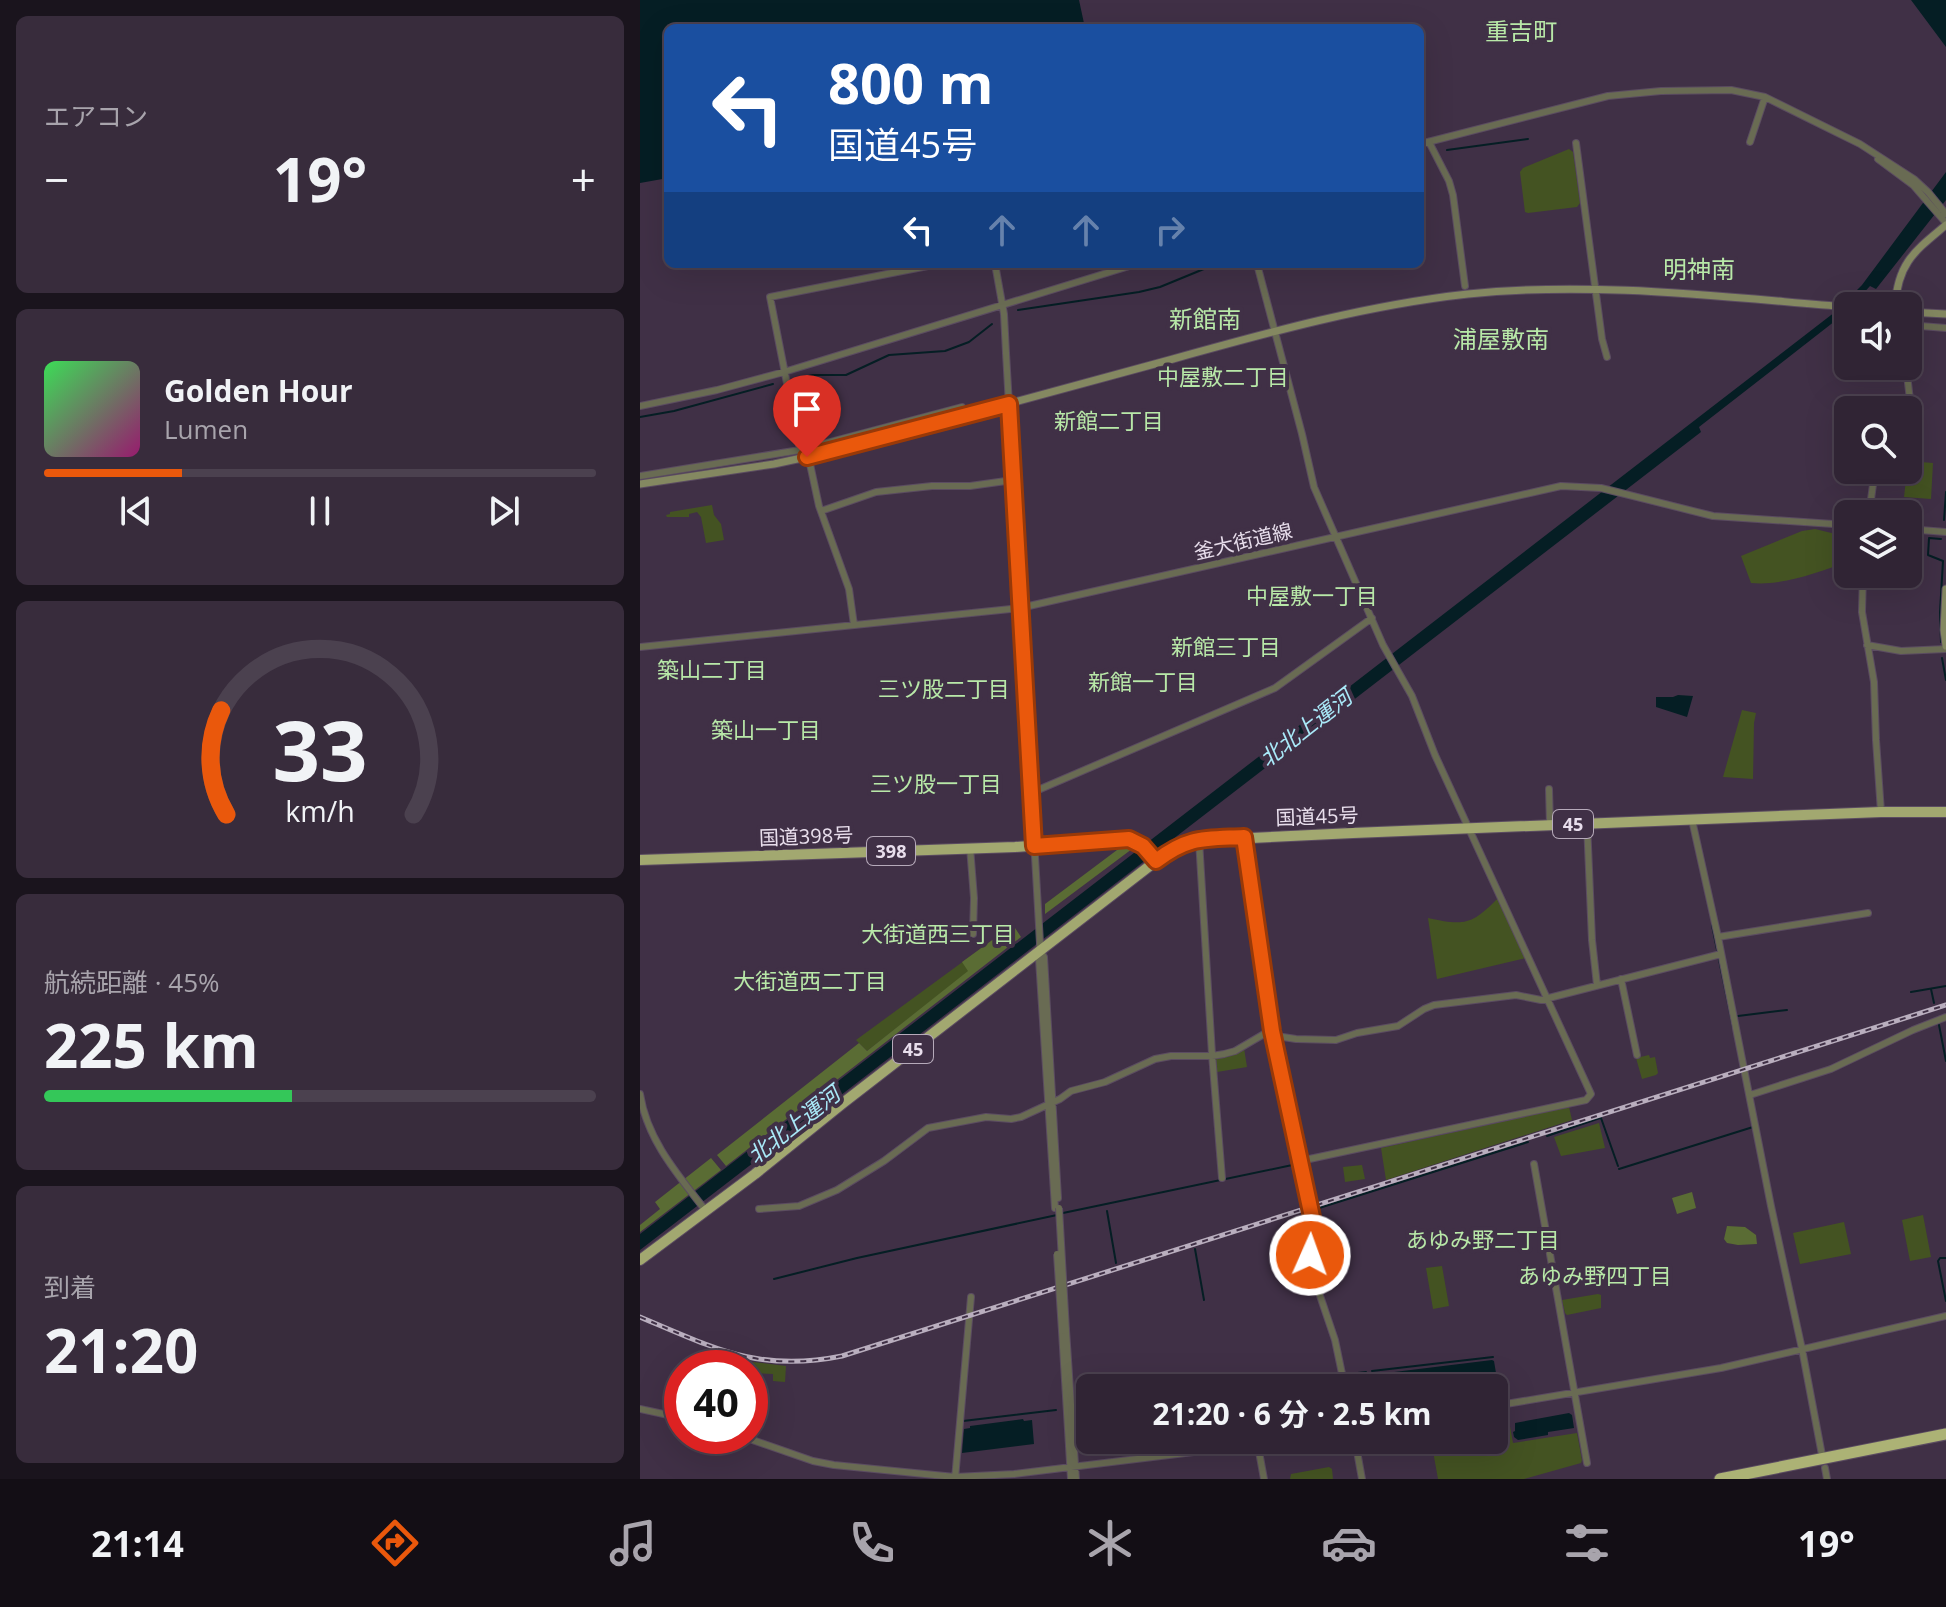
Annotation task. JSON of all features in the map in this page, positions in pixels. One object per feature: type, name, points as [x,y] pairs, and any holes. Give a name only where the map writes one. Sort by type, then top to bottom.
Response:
[{"type":"highway","name":"国道45号","points":[[640,1260],[1154,859],[1182,844],[1244,837],[1946,812]]},
{"type":"highway","name":"国道398号","points":[[640,860],[1034,846],[1123,839],[1140,843],[1154,859]]},
{"type":"highway","points":[[1720,1479],[1946,1434]]},
{"type":"highway","points":[[1752,1479],[1946,1440]]},
{"type":"main road","points":[[1898,292],[1909,260],[1946,224]]},
{"type":"main road","points":[[640,484],[807,457],[1274,331],[1348,313],[1428,299],[1503,291],[1596,289],[1834,306]]},
{"type":"main road","points":[[1922,313],[1946,314]]},
{"type":"main road","points":[[1946,589],[1946,648]]},
{"type":"street","points":[[1424,144],[1624,93],[1731,90],[1765,97],[1894,164],[1943,212],[1946,224]]},
{"type":"street","points":[[1750,142],[1765,97]]},
{"type":"street","points":[[1429,142],[1453,195],[1465,286]]},
{"type":"street","points":[[1576,143],[1607,357]]},
{"type":"street","points":[[800,450],[770,297],[918,268]]},
{"type":"street","points":[[996,268],[1002,305],[1009,404],[1073,1479]]},
{"type":"street","points":[[640,406],[784,372],[1123,268]]},
{"type":"street","points":[[1258,268],[1314,487],[1591,1091],[1589,1098],[1300,1161]]},
{"type":"street","points":[[1922,326],[1946,328]]},
{"type":"street","points":[[640,476],[800,450],[962,407]]},
{"type":"street","points":[[810,464],[821,511],[849,589],[854,625]]},
{"type":"street","points":[[821,511],[876,492],[1013,480]]},
{"type":"street","name":"釜大街道線","points":[[640,647],[1020,608],[1546,488],[1601,488],[1713,516],[1834,524]]},
{"type":"street","points":[[1922,530],[1946,532]]},
{"type":"street","points":[[1863,588],[1862,612],[1874,682],[1881,812]]},
{"type":"street","points":[[1031,793],[1275,688],[1372,618]]},
{"type":"street","points":[[1867,645],[1901,651],[1946,648]]},
{"type":"street","points":[[1549,789],[1550,825]]},
{"type":"street","points":[[1692,819],[1822,1455]]},
{"type":"street","points":[[1587,823],[1597,985]]},
{"type":"street","points":[[1244,837],[1273,1035],[1315,1231],[1310,1255],[1312,1272],[1335,1340],[1342,1374]]},
{"type":"street","points":[[1199,840],[1222,1178]]},
{"type":"street","points":[[970,847],[973,934]]},
{"type":"street","points":[[1718,937],[1868,913]]},
{"type":"street","points":[[759,1209],[799,1206],[828,1194],[858,1179],[924,1130],[986,1117],[1016,1118],[1071,1091],[1099,1084],[1155,1059],[1212,1056],[1235,1051],[1259,1036],[1336,1040],[1359,1032],[1398,1026],[1434,1005],[1516,995],[1536,1000],[1548,999],[1721,954]]},
{"type":"street","points":[[1621,979],[1637,1055]]},
{"type":"street","points":[[1750,1095],[1831,1069],[1946,1017]]},
{"type":"street","points":[[640,1094],[650,1130],[662,1152],[704,1208]]},
{"type":"street","points":[[1534,1164],[1587,1463]]},
{"type":"street","points":[[955,1478],[971,1297]]},
{"type":"street","points":[[1508,1404],[1721,1368],[1946,1316]]},
{"type":"street","points":[[640,1409],[664,1414]]},
{"type":"street","points":[[768,1445],[821,1463],[955,1478],[993,1477],[1188,1454]]},
{"type":"street","points":[[1259,1454],[1264,1479]]},
{"type":"street","points":[[1358,1454],[1362,1479]]},
{"type":"street","points":[[1825,1468],[1827,1479]]},
{"type":"green space","points":[[1569,149],[1573,152],[1580,203],[1577,207],[1525,212],[1520,172]]},
{"type":"green space","points":[[1922,462],[1933,463],[1931,499],[1904,497],[1905,484],[1922,484]]},
{"type":"green space","points":[[712,505],[724,540],[706,543],[701,517],[697,512],[689,514],[689,517],[666,515],[670,512]]},
{"type":"green space","points":[[1815,529],[1834,534],[1834,567],[1788,580],[1751,583],[1741,556],[1802,531]]},
{"type":"green space","points":[[1742,710],[1756,713],[1753,779],[1723,777]]},
{"type":"green space","points":[[1121,847],[1132,849],[1045,914],[1045,904]]},
{"type":"green space","points":[[1498,898],[1526,958],[1437,979],[1428,918],[1467,921],[1481,914]]},
{"type":"green space","points":[[1013,925],[1018,933],[867,1051],[856,1040]]},
{"type":"green space","points":[[1013,925],[1021,937],[726,1166],[717,1155],[859,1043],[867,1051],[968,971],[962,962]]},
{"type":"green space","points":[[1244,1048],[1247,1067],[1217,1072],[1216,1059]]},
{"type":"green space","points":[[1649,1055],[1650,1058],[1655,1057],[1658,1073],[1642,1079],[1636,1058]]},
{"type":"green space","points":[[1569,1107],[1572,1120],[1386,1180],[1381,1148]]},
{"type":"green space","points":[[1599,1123],[1605,1148],[1561,1156],[1554,1137]]},
{"type":"green space","points":[[711,1158],[721,1170],[640,1232],[640,1225],[660,1209],[655,1202]]},
{"type":"green space","points":[[1362,1165],[1365,1179],[1345,1182],[1343,1167]]},
{"type":"green space","points":[[1692,1192],[1696,1208],[1677,1214],[1672,1198]]},
{"type":"green space","points":[[1923,1215],[1931,1257],[1910,1261],[1902,1220]]},
{"type":"green space","points":[[1844,1222],[1851,1254],[1800,1264],[1793,1233]]},
{"type":"green space","points":[[1727,1226],[1745,1227],[1756,1235],[1757,1244],[1727,1243],[1724,1239]]},
{"type":"green space","points":[[1442,1266],[1449,1306],[1433,1309],[1426,1268]]},
{"type":"green space","points":[[1601,1295],[1601,1308],[1565,1313],[1562,1300]]},
{"type":"green space","points":[[768,1364],[786,1366],[785,1382],[773,1381],[773,1374],[768,1374]]},
{"type":"green space","points":[[1508,1421],[1513,1443],[1577,1433],[1581,1463],[1524,1479],[1438,1479],[1434,1454],[1508,1454]]},
{"type":"green space","points":[[1329,1467],[1333,1479],[1290,1479],[1291,1474]]},
{"type":"water","points":[[640,0],[1079,0],[1084,24],[664,24],[664,179],[640,183]]},
{"type":"water","points":[[1911,0],[1946,0],[1946,47]]},
{"type":"water","points":[[1946,172],[1946,200],[1876,289],[1870,286],[1865,292],[1855,292]]},
{"type":"water","name":"北北上運河","points":[[1834,313],[1834,322],[1699,427],[1701,432],[640,1250],[640,1234]]},
{"type":"water","points":[[1693,696],[1687,717],[1656,707],[1656,697]]},
{"type":"water","points":[[1492,1360],[1496,1373],[1495,1374],[1378,1374]]},
{"type":"water","points":[[1569,1413],[1574,1428],[1518,1440],[1514,1437],[1515,1423]]},
{"type":"water","points":[[1032,1420],[1034,1444],[962,1453],[964,1429]]},
{"type":"waterway","points":[[1447,150],[1528,139]]},
{"type":"waterway","points":[[1018,310],[1139,292],[1206,268]]},
{"type":"waterway","points":[[799,378],[846,375],[889,355],[945,351],[969,342],[992,324]]},
{"type":"waterway","points":[[640,417],[773,384]]},
{"type":"waterway","points":[[1944,520],[1946,492]]},
{"type":"waterway","points":[[1941,539],[1929,538],[1928,555],[1943,561],[1941,642]]},
{"type":"waterway","points":[[1942,658],[1946,680]]},
{"type":"waterway","points":[[1712,925],[1733,1028]]},
{"type":"waterway","points":[[1911,992],[1946,986]]},
{"type":"waterway","points":[[1931,989],[1934,1003]]},
{"type":"waterway","points":[[1738,1016],[1787,1010]]},
{"type":"waterway","points":[[1939,1025],[1946,1061]]},
{"type":"waterway","points":[[1547,1136],[1600,1118]]},
{"type":"waterway","points":[[1601,1118],[1618,1166]]},
{"type":"waterway","points":[[1619,1169],[1753,1127]]},
{"type":"waterway","points":[[1316,1209],[1528,1142]]},
{"type":"waterway","points":[[1063,1213],[1297,1164]]},
{"type":"waterway","points":[[1107,1211],[1116,1263]]},
{"type":"waterway","points":[[774,1279],[1057,1215]]},
{"type":"waterway","points":[[1195,1249],[1204,1300]]},
{"type":"waterway","points":[[1946,1258],[1938,1261],[1946,1301]]},
{"type":"waterway","points":[[1372,1371],[1493,1357]]},
{"type":"waterway","points":[[1349,1374],[1366,1372]]},
{"type":"waterway","points":[[963,1421],[1056,1410]]},
{"type":"railway","points":[[640,1317],[691,1339],[761,1359],[786,1361],[842,1356],[1946,1005]]},
{"type":"district","name":"重吉町","points":[[1521,30]]},
{"type":"district","name":"明神南","points":[[1699,268]]},
{"type":"district","name":"新館南","points":[[1205,318]]},
{"type":"district","name":"浦屋敷南","points":[[1501,338]]},
{"type":"district","name":"中屋敷二丁目","points":[[1223,376]]},
{"type":"district","name":"新館二丁目","points":[[1109,420]]},
{"type":"district","name":"中屋敷一丁目","points":[[1312,595]]},
{"type":"district","name":"新館三丁目","points":[[1226,646]]},
{"type":"district","name":"築山二丁目","points":[[712,669]]},
{"type":"district","name":"新館一丁目","points":[[1143,681]]},
{"type":"district","name":"三ツ股二丁目","points":[[944,688]]},
{"type":"district","name":"築山一丁目","points":[[766,729]]},
{"type":"district","name":"三ツ股一丁目","points":[[936,783]]},
{"type":"district","name":"大街道西三丁目","points":[[938,933]]},
{"type":"district","name":"大街道西二丁目","points":[[810,980]]},
{"type":"district","name":"あゆみ野二丁目","points":[[1483,1239]]},
{"type":"district","name":"あゆみ野四丁目","points":[[1595,1275]]},
{"type":"route","points":[[807,457],[1009,404],[1034,846],[1129,839],[1140,843],[1156,861],[1188,841],[1244,837],[1272,1031],[1315,1231],[1310,1255]]}]
